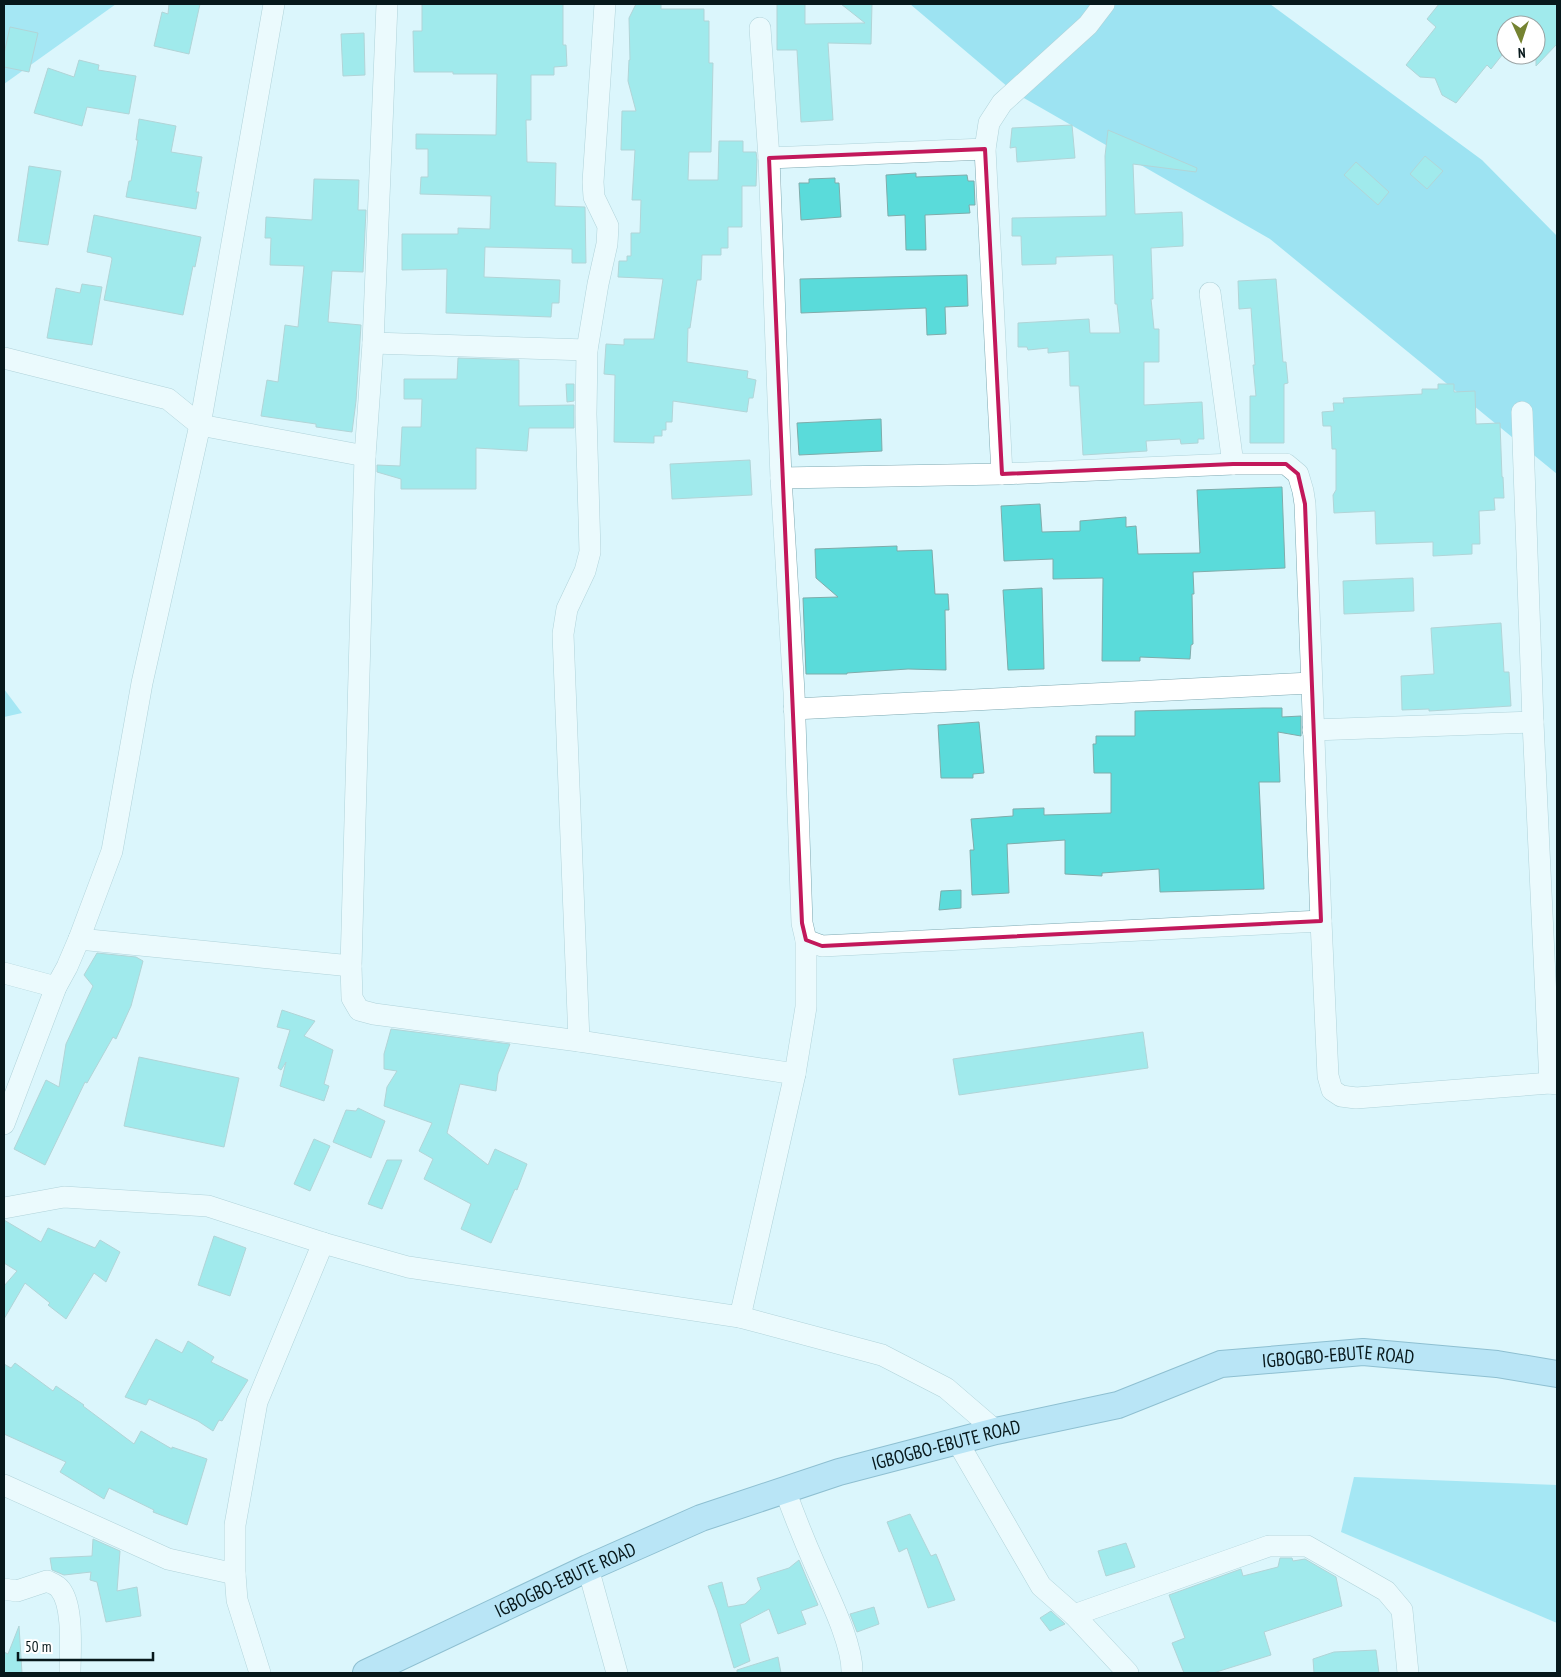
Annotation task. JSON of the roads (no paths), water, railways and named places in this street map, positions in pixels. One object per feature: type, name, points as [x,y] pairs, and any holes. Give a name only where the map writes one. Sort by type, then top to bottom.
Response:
[{"type":"main road","name":"IGBOGBO-EBUTE ROAD","points":[[366,1673],[391,1667],[588,1568],[701,1518],[839,1472],[958,1441],[1118,1405],[1221,1364],[1363,1352],[1497,1364],[1557,1374]]},
{"type":"street","points":[[4,1124],[56,987],[67,968],[79,939],[112,851],[142,682],[200,425],[274,4]]},
{"type":"street","points":[[387,4],[374,343],[365,456],[351,966],[352,998],[359,1010],[374,1014],[579,1041],[795,1074]]},
{"type":"street","points":[[579,1041],[562,634],[567,609],[585,571],[590,552],[586,414],[587,350],[607,244],[608,226],[594,197],[593,182],[605,4]]},
{"type":"street","points":[[1002,474],[985,149],[989,123],[1002,103],[1088,25],[1104,4]]},
{"type":"street","points":[[740,1317],[795,1074],[806,1007],[806,940],[802,923],[794,710],[781,478],[769,158],[760,28]]},
{"type":"street","points":[[769,158],[985,149]]},
{"type":"street","points":[[1210,293],[1234,464]]},
{"type":"street","points":[[374,343],[587,350]]},
{"type":"street","points":[[4,358],[168,400],[200,425],[365,456]]},
{"type":"street","points":[[781,478],[1002,474],[1234,464],[1286,464],[1298,474],[1305,504],[1328,1076],[1332,1090],[1341,1096],[1356,1098],[1554,1084],[1533,722],[1522,412]]},
{"type":"street","points":[[794,710],[1312,683]]},
{"type":"street","points":[[1313,730],[1533,722]]},
{"type":"street","points":[[806,940],[822,946],[1321,921]]},
{"type":"street","points":[[79,939],[351,966]]},
{"type":"street","points":[[4,973],[56,987]]},
{"type":"street","points":[[4,1208],[64,1197],[208,1206],[323,1243],[408,1267],[740,1317],[882,1355],[946,1388],[996,1432]]},
{"type":"street","points":[[260,1673],[237,1600],[235,1525],[257,1402],[323,1243]]},
{"type":"street","points":[[958,1441],[1041,1586],[1074,1615],[1128,1673]]},
{"type":"street","points":[[4,1485],[168,1559],[235,1574]]},
{"type":"street","points":[[785,1490],[802,1537],[837,1616],[849,1650],[852,1673]]},
{"type":"street","points":[[1074,1615],[1269,1546],[1307,1546],[1386,1591],[1402,1610],[1408,1673]]},
{"type":"street","points":[[588,1568],[617,1673]]},
{"type":"street","points":[[4,1589],[17,1591],[47,1581],[59,1588],[66,1600],[70,1634],[70,1673]]}]
